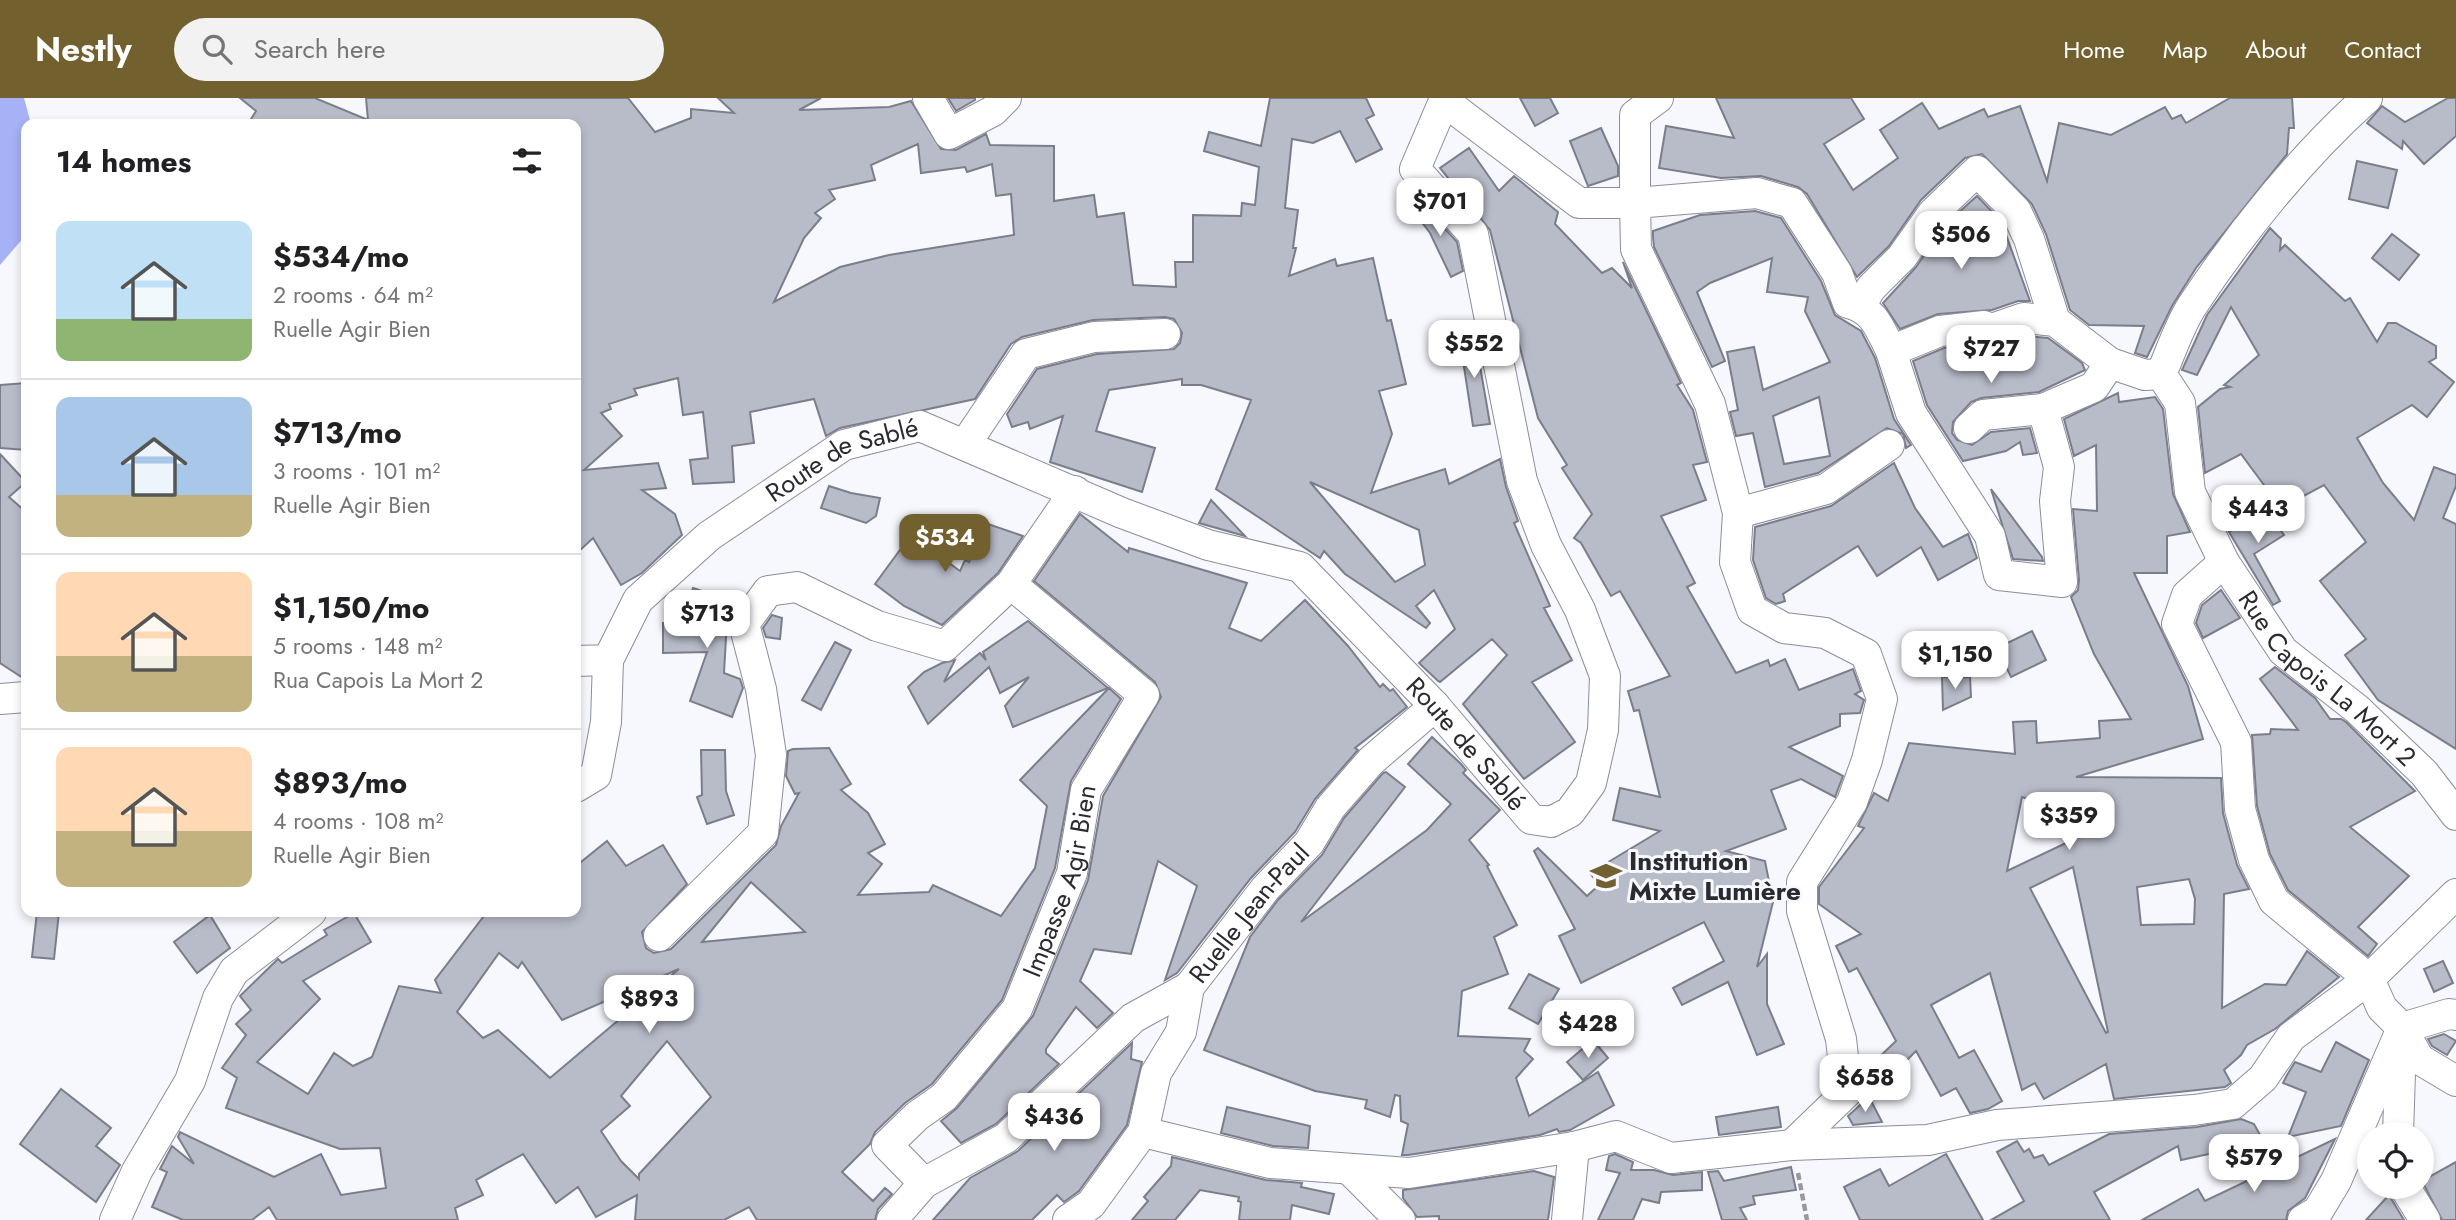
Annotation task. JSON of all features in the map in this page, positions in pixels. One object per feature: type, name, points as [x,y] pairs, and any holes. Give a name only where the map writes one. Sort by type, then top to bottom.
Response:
[{"type":"street","points":[[928,98],[948,134],[993,111],[1006,98]]},
{"type":"street","points":[[1658,98],[1635,115],[1636,249],[1710,404],[1738,513],[1735,562],[1752,610],[1784,628],[1825,634],[1866,654],[1882,699],[1852,802],[1802,882],[1802,911],[1841,1039],[1847,1092],[1792,1145]]},
{"type":"street","points":[[1892,351],[1940,331],[1984,326],[1992,328],[2024,317],[2055,321],[2109,363],[2145,375],[2161,373],[2191,308],[2221,267],[2283,186],[2339,122],[2367,98]]},
{"type":"street","name":"Route de Sablé","points":[[608,660],[638,600],[709,536],[844,444],[920,426],[1208,545],[1300,567],[1435,706],[1531,819],[1552,822],[1570,812],[1591,783],[1603,730],[1605,676],[1580,610],[1546,545],[1522,481],[1473,234],[1415,169],[1438,100],[1579,204],[1635,203],[1757,193],[1792,203],[1837,274],[1848,303],[1860,306],[1874,316],[1892,351],[1911,413],[1990,536],[1999,575],[2062,582],[2055,501],[2059,467],[2043,410]]},
{"type":"street","points":[[1860,306],[1871,288],[1902,257],[1933,213],[1977,171],[2016,211],[2029,239],[2055,321]]},
{"type":"street","points":[[966,443],[1026,354],[1094,337],[1165,334]]},
{"type":"street","points":[[1969,428],[1983,415],[2043,410],[2094,387],[2109,363]]},
{"type":"street","name":"Rue Capois La Mort 2","points":[[2161,373],[2180,403],[2190,492],[2224,562],[2283,651],[2367,718],[2424,773],[2456,815]]},
{"type":"street","points":[[1738,513],[1826,489],[1889,445]]},
{"type":"street","points":[[659,936],[763,833],[771,755],[761,689],[744,624],[768,591],[797,587],[877,626],[945,646],[1011,584],[1075,491]]},
{"type":"street","points":[[2224,562],[2187,595],[2177,624],[2236,742],[2240,809],[2254,860],[2274,901],[2369,979],[2382,1009],[2402,1028],[2419,1059],[2456,1081]]},
{"type":"street","name":"Impasse Agir Bien","points":[[924,1183],[887,1145],[917,1116],[944,1097],[1017,1009],[1072,873],[1086,790],[1144,695],[1011,584]]},
{"type":"street","points":[[581,661],[608,660],[606,722],[596,775],[581,784]]},
{"type":"street","points":[[0,699],[21,697]]},
{"type":"street","name":"Ruelle Jean-Paul","points":[[1068,1220],[1091,1204],[1143,1132],[1156,1073],[1181,1032],[1189,987],[1265,889],[1309,843],[1330,808],[1371,761],[1435,706]]},
{"type":"street","points":[[1143,1132],[1270,1163],[1409,1172],[1574,1147],[1616,1136],[1671,1158],[1792,1145],[1928,1140],[1997,1125],[2194,1110],[2233,1104],[2263,1078],[2291,1037],[2369,979],[2456,894]]},
{"type":"street","points":[[115,1220],[137,1171],[190,1081],[218,998],[234,971],[304,917]]},
{"type":"street","points":[[892,1220],[924,1183],[1006,1138],[1133,1018],[1189,987]]},
{"type":"street","points":[[2402,1028],[2449,1014],[2456,1015]]},
{"type":"street","points":[[2398,1122],[2402,1028]]},
{"type":"street","points":[[2303,1220],[2318,1211],[2336,1181],[2402,1028]]},
{"type":"street","points":[[1567,1220],[1574,1147]]},
{"type":"street","points":[[1350,1170],[1400,1220]]},
{"type":"street","points":[[2412,1199],[2426,1220]]},
{"type":"path","points":[[1792,1145],[1807,1220]]},
{"type":"water","points":[[0,98],[24,98],[30,119],[21,119],[21,241],[0,265]]},
{"type":"building","points":[[240,98],[315,98],[366,119],[251,119],[256,111]]},
{"type":"building","points":[[366,98],[628,98],[655,132],[691,118],[691,109],[734,113],[718,98],[821,98],[799,110],[889,107],[911,101],[941,149],[956,150],[986,134],[990,145],[1054,146],[1054,201],[1094,195],[1097,217],[1124,213],[1133,285],[1176,287],[1175,262],[1193,262],[1193,215],[1241,216],[1242,203],[1255,205],[1259,167],[1204,151],[1209,132],[1261,146],[1270,98],[1366,98],[1374,115],[1366,119],[1382,149],[1356,162],[1340,131],[1313,143],[1292,139],[1285,208],[1298,210],[1293,248],[1296,248],[1289,276],[1335,259],[1337,266],[1373,258],[1387,321],[1391,320],[1406,384],[1379,391],[1392,434],[1371,493],[1445,469],[1449,484],[1500,459],[1518,521],[1514,523],[1550,606],[1544,608],[1572,660],[1532,682],[1575,742],[1524,779],[1463,704],[1507,655],[1492,639],[1438,681],[1419,663],[1455,629],[1434,590],[1416,606],[1430,623],[1426,628],[1345,574],[1324,551],[1320,558],[1216,489],[1251,400],[1201,385],[1182,385],[1182,379],[1109,390],[1096,431],[1155,448],[1142,492],[1050,462],[1063,416],[1030,429],[1028,422],[1012,427],[1007,414],[1037,369],[1097,354],[1174,349],[1180,343],[1182,333],[1174,319],[1165,317],[1093,320],[1022,337],[1011,344],[975,399],[840,428],[826,436],[814,399],[750,412],[754,443],[732,446],[734,482],[693,484],[690,460],[708,458],[703,412],[683,415],[678,378],[634,389],[637,395],[609,404],[611,409],[601,413],[622,436],[584,470],[658,463],[666,488],[642,490],[675,514],[682,535],[642,573],[621,585],[593,538],[581,549],[581,119],[368,119]],"holes":[[[918,144],[921,173],[965,167],[967,172],[992,164],[996,196],[1011,194],[1014,235],[889,255],[840,267],[774,302],[804,238],[821,218],[815,213],[835,199],[829,190],[875,180],[871,165]],[[1310,482],[1419,530],[1425,565],[1395,582]]]},
{"type":"building","points":[[948,98],[975,98],[975,100],[956,111]]},
{"type":"building","points":[[1520,98],[1550,98],[1558,113],[1535,126]]},
{"type":"building","points":[[1716,98],[1851,98],[1864,119],[1824,144],[1853,190],[1898,158],[1880,130],[1922,103],[1939,129],[1984,109],[1988,117],[2020,106],[2047,181],[2059,123],[2111,135],[2165,107],[2172,119],[2181,115],[2186,123],[2230,98],[2292,98],[2294,128],[2289,128],[2287,154],[2196,268],[2172,306],[2147,357],[2135,353],[2144,326],[2089,325],[2070,310],[2046,234],[2032,204],[1982,154],[1965,158],[1921,200],[1889,246],[1857,277],[1807,194],[1798,187],[1761,176],[1721,178],[1659,168],[1666,126],[1734,138]]},
{"type":"building","points":[[2448,98],[2456,98],[2456,136],[2424,164],[2403,141],[2402,149],[2367,123],[2382,106],[2405,122]]},
{"type":"building","points":[[1601,128],[1618,166],[1618,176],[1588,186],[1570,141]]},
{"type":"building","points":[[1469,148],[1499,191],[1514,176],[1558,212],[1555,224],[1602,273],[1612,268],[1632,288],[1623,262],[1681,383],[1677,385],[1693,410],[1707,462],[1693,465],[1706,500],[1661,516],[1695,583],[1687,587],[1736,673],[1768,660],[1770,666],[1785,659],[1799,690],[1853,669],[1861,691],[1855,694],[1864,700],[1860,713],[1840,714],[1840,726],[1789,747],[1843,776],[1835,797],[1801,779],[1771,790],[1786,829],[1726,851],[1765,861],[1773,902],[1757,967],[1767,954],[1767,1004],[1784,1044],[1757,1055],[1728,982],[1682,1005],[1673,988],[1724,961],[1704,922],[1581,983],[1559,936],[1575,929],[1534,851],[1538,848],[1587,896],[1599,885],[1590,873],[1660,831],[1613,820],[1620,788],[1660,797],[1639,710],[1634,711],[1628,691],[1670,676],[1620,591],[1611,596],[1581,543],[1574,538],[1592,514],[1562,468],[1567,465],[1538,418],[1490,230],[1440,168]]},
{"type":"building","points":[[2357,161],[2397,170],[2388,208],[2349,199]]},
{"type":"building","points":[[1977,196],[2001,221],[2030,301],[2018,301],[1992,310],[1938,314],[1900,329],[1883,303],[1916,267],[1946,224]]},
{"type":"building","points":[[1417,198],[1457,242],[1463,271],[1451,277],[1430,233],[1408,204]]},
{"type":"building","points":[[1755,211],[1781,218],[1821,281],[1835,315],[1861,331],[1875,358],[1894,419],[1911,445],[1906,448],[1903,434],[1887,428],[1818,473],[1765,487],[1753,433],[1736,436],[1730,412],[1738,410],[1727,352],[1754,347],[1763,390],[1830,362],[1805,311],[1808,297],[1767,292],[1772,258],[1710,283],[1697,292],[1725,361],[1712,367],[1654,247],[1653,237],[1653,231],[1700,215]],"holes":[[[1819,397],[1830,456],[1784,464],[1773,416]]]},
{"type":"building","points":[[2270,228],[2281,239],[2280,250],[2285,245],[2345,301],[2350,298],[2377,342],[2388,323],[2396,323],[2436,346],[2436,358],[2429,362],[2454,382],[2427,417],[2412,405],[2357,438],[2383,483],[2414,520],[2434,467],[2456,475],[2456,486],[2443,518],[2456,524],[2456,749],[2378,700],[2345,655],[2366,639],[2320,581],[2366,542],[2324,485],[2281,508],[2241,454],[2205,473],[2198,407],[2220,389],[2230,387],[2224,385],[2259,355],[2231,307],[2197,375],[2182,370],[2207,315]]},
{"type":"building","points":[[2392,234],[2419,255],[2399,280],[2372,258]]},
{"type":"building","points":[[1474,331],[1490,424],[1473,426],[1459,334]]},
{"type":"building","points":[[2026,336],[2048,338],[2082,363],[2085,370],[2039,392],[1981,398],[1971,402],[1953,422],[1952,433],[1957,440],[1972,445],[1991,432],[2030,428],[2037,453],[2023,455],[2020,442],[2006,451],[1963,461],[1927,405],[1913,361],[1944,348],[1982,344],[1997,346]]},
{"type":"building","points":[[21,383],[21,450],[0,448],[0,385]]},
{"type":"building","points":[[2118,393],[2119,402],[2155,397],[2163,409],[2173,494],[2190,532],[2167,536],[2167,573],[2134,573],[2188,686],[2203,739],[2076,777],[2221,778],[2223,813],[2237,865],[2249,889],[2224,894],[2222,1008],[2265,984],[2286,985],[2307,951],[2339,977],[2275,1029],[2247,1045],[2241,1055],[2224,1070],[2231,1083],[2225,1087],[2114,1099],[2106,1064],[2044,1099],[2035,1083],[2022,1090],[1990,973],[1931,1005],[1959,1058],[1974,1050],[2002,1101],[1988,1109],[1970,1113],[1956,1088],[1941,1096],[1916,1051],[1888,1079],[1873,1063],[1896,1041],[1857,968],[1849,972],[1836,946],[1861,934],[1819,904],[1819,887],[1864,828],[1858,826],[1874,793],[1888,801],[1909,743],[2015,754],[2013,722],[2036,721],[2037,743],[2100,738],[2099,721],[2131,719],[2094,654],[2071,597],[2078,590],[2079,580],[2073,509],[2097,511],[2096,445],[2074,456],[2064,419]],"holes":[[[2022,797],[2066,812],[2066,843],[2007,871]],[[2073,867],[2108,1032],[2106,1033],[2030,888]],[[2189,879],[2195,899],[2194,924],[2141,925],[2137,887]]]},
{"type":"building","points":[[0,454],[21,477],[21,486],[9,497],[21,508],[21,677],[0,663]]},
{"type":"building","points":[[1894,463],[1915,508],[1943,547],[1968,534],[1977,558],[1938,580],[1921,547],[1877,576],[1858,546],[1783,594],[1785,601],[1776,604],[1766,598],[1753,560],[1755,527],[1831,506]]},
{"type":"building","points":[[829,486],[880,498],[876,516],[866,523],[821,508]]},
{"type":"building","points":[[1991,489],[2042,557],[2043,561],[2013,559]]},
{"type":"building","points":[[1211,500],[1245,536],[1199,523]]},
{"type":"building","points":[[2264,508],[2284,535],[2254,554],[2280,601],[2273,605],[2229,532]]},
{"type":"building","points":[[1080,514],[1128,552],[1129,548],[1247,583],[1229,628],[1261,641],[1305,600],[1348,646],[1380,687],[1383,684],[1390,691],[1393,689],[1407,707],[1355,748],[1358,750],[1315,799],[1295,832],[1251,878],[1177,973],[1165,980],[1197,886],[1158,861],[1131,954],[1094,949],[1080,981],[1113,1013],[1097,1028],[1076,1007],[1046,1049],[1046,1053],[1059,1064],[996,1124],[961,1143],[941,1121],[957,1108],[1033,1016],[1088,880],[1103,796],[1161,697],[1155,682],[1034,581]]},
{"type":"building","points":[[985,523],[1023,536],[998,573],[942,625],[904,606],[875,584],[911,535],[960,571],[965,560],[969,562]]},
{"type":"building","points":[[693,588],[737,603],[727,620],[724,673],[740,679],[743,688],[732,717],[690,701],[707,652],[663,653],[663,623],[682,623]]},
{"type":"building","points":[[2221,590],[2240,618],[2203,638],[2196,623],[2202,605]]},
{"type":"building","points":[[772,615],[782,618],[780,639],[766,637],[763,628]]},
{"type":"building","points":[[1028,621],[1108,688],[1013,727],[1005,706],[1029,677],[1000,693],[989,667],[928,724],[908,687],[924,672],[942,663],[955,660],[944,682],[980,653],[986,660],[983,652]]},
{"type":"building","points":[[2032,631],[2046,660],[2011,677],[1997,648]]},
{"type":"building","points":[[835,642],[851,650],[821,710],[802,700]]},
{"type":"building","points":[[2275,667],[2315,698],[2330,719],[2346,722],[2415,791],[2350,827],[2409,876],[2358,927],[2377,944],[2368,956],[2288,890],[2270,854],[2257,806],[2252,735],[2270,734],[2271,729],[2298,730],[2260,679]]},
{"type":"building","points":[[1942,677],[1970,677],[1971,697],[1943,710]]},
{"type":"building","points":[[1109,688],[1121,699],[1071,781],[1055,868],[1002,1000],[932,1084],[905,1103],[875,1132],[870,1144],[842,1172],[873,1201],[885,1188],[892,1194],[878,1209],[875,1220],[757,1220],[749,1207],[724,1220],[635,1220],[637,1195],[596,1217],[578,1187],[556,1203],[523,1154],[476,1180],[483,1195],[455,1208],[458,1220],[277,1220],[269,1207],[252,1220],[183,1220],[152,1207],[167,1172],[160,1169],[172,1146],[194,1164],[178,1137],[180,1132],[274,1177],[321,1154],[341,1195],[386,1188],[380,1148],[340,1149],[226,1108],[237,1078],[222,1068],[246,1035],[236,1024],[251,1010],[240,996],[278,959],[282,963],[327,935],[324,930],[347,917],[356,917],[371,942],[303,981],[320,999],[257,1062],[308,1094],[334,1053],[353,1066],[372,1057],[399,986],[441,993],[435,980],[483,917],[581,917],[581,862],[607,841],[626,866],[663,845],[687,884],[642,932],[646,948],[654,953],[671,949],[776,845],[781,826],[799,793],[795,794],[786,776],[788,751],[793,749],[829,748],[851,784],[841,790],[868,813],[885,844],[868,853],[882,864],[858,895],[929,892],[933,885],[1001,916],[1035,868],[1047,806],[1020,780]],"holes":[[[751,882],[805,932],[702,942]],[[499,953],[518,968],[522,962],[562,1020],[679,969],[550,1078],[498,1030],[483,1038],[457,1012]],[[667,1041],[711,1097],[639,1174],[639,1179],[621,1161],[601,1131],[630,1106],[621,1096]]]},
{"type":"building","points":[[1432,737],[1461,764],[1466,770],[1463,773],[1500,810],[1469,840],[1489,865],[1487,866],[1517,925],[1494,937],[1508,974],[1462,991],[1458,1036],[1530,1039],[1524,1051],[1533,1059],[1516,1078],[1529,1116],[1598,1072],[1614,1105],[1570,1130],[1559,1132],[1557,1129],[1540,1135],[1402,1155],[1408,1124],[1401,1121],[1400,1096],[1395,1095],[1390,1117],[1365,1108],[1367,1100],[1315,1091],[1204,1050],[1250,937],[1278,900],[1322,855],[1344,818],[1383,773],[1386,772],[1405,787],[1301,922],[1427,830],[1451,804],[1408,764]]},
{"type":"building","points":[[701,750],[725,750],[726,791],[734,815],[707,824],[697,797],[702,795]]},
{"type":"building","points":[[36,917],[58,917],[54,959],[32,957]]},
{"type":"building","points":[[207,917],[211,917],[230,948],[197,973],[174,942]]},
{"type":"building","points":[[2443,961],[2453,983],[2434,992],[2424,969]]},
{"type":"building","points":[[1529,974],[1559,989],[1538,1024],[1509,1008]]},
{"type":"building","points":[[2444,1034],[2456,1041],[2447,1055],[2432,1046],[2428,1039]]},
{"type":"building","points":[[1593,1040],[1608,1058],[1583,1080],[1567,1062]]},
{"type":"building","points":[[2336,1042],[2369,1060],[2341,1126],[2288,1137],[2306,1092],[2283,1083],[2287,1075],[2295,1062],[2321,1072]]},
{"type":"building","points":[[1132,1043],[1131,1059],[1142,1062],[1127,1125],[1079,1191],[1064,1202],[1057,1195],[1032,1220],[933,1220],[970,1178],[1018,1151]]},
{"type":"building","points":[[61,1089],[111,1128],[96,1146],[120,1165],[96,1202],[20,1144]]},
{"type":"building","points":[[1869,1097],[1882,1122],[1853,1125],[1848,1116]]},
{"type":"building","points":[[1227,1107],[1310,1126],[1308,1148],[1273,1146],[1221,1133]]},
{"type":"building","points":[[1778,1107],[1781,1127],[1719,1135],[1716,1117]]},
{"type":"building","points":[[2241,1119],[2254,1124],[2264,1142],[2181,1160],[2178,1146],[2094,1192],[2110,1220],[1991,1220],[2024,1201],[1997,1152],[2017,1141],[2024,1152],[2029,1149],[2034,1158],[2043,1155],[2049,1165],[2109,1134],[2197,1127]]},
{"type":"building","points":[[2335,1139],[2305,1198],[2288,1211],[2286,1220],[2142,1220],[2198,1189],[2205,1201]]},
{"type":"building","points":[[1615,1154],[1633,1162],[1631,1170],[1654,1170],[1673,1175],[1702,1172],[1702,1190],[1661,1192],[1659,1203],[1642,1199],[1633,1220],[1598,1220],[1620,1173],[1606,1170],[1609,1156]]},
{"type":"building","points":[[1946,1154],[1983,1220],[1860,1220],[1844,1187],[1880,1169],[1889,1186]]},
{"type":"building","points":[[1172,1157],[1266,1180],[1302,1183],[1301,1187],[1334,1194],[1329,1214],[1292,1205],[1290,1220],[1239,1220],[1239,1197],[1200,1190],[1175,1220],[1132,1220],[1148,1201],[1144,1197],[1171,1166]]},
{"type":"building","points":[[2456,1162],[2456,1220],[2442,1220],[2431,1199],[2434,1199],[2434,1174]]},
{"type":"building","points":[[1791,1167],[1796,1190],[1753,1196],[1755,1204],[1740,1208],[1747,1220],[1722,1220],[1708,1172],[1718,1171],[1724,1181]]},
{"type":"building","points":[[1534,1171],[1554,1177],[1548,1220],[1439,1220],[1439,1216],[1417,1217],[1403,1198],[1403,1190]]},
{"type":"building","points":[[2385,1199],[2391,1199],[2404,1220],[2366,1220]]},
{"type":"place","name":"Institution Mixte Lumière","points":[[1606,876]]}]
